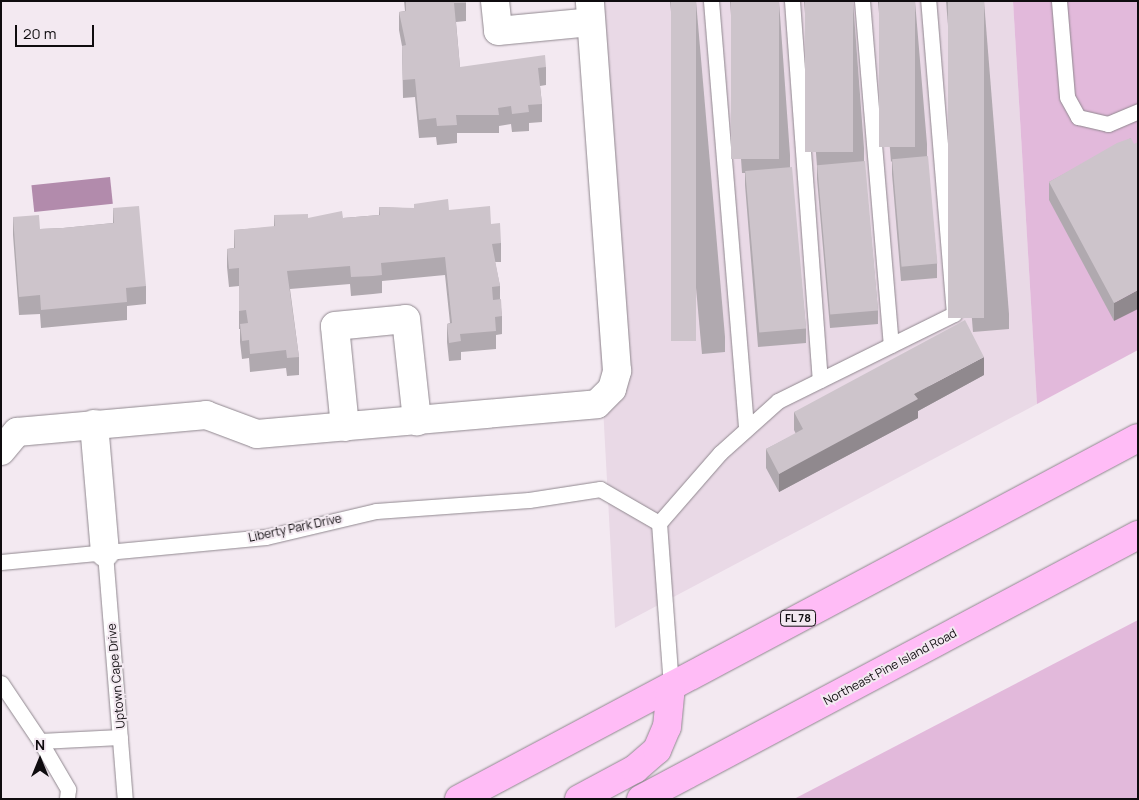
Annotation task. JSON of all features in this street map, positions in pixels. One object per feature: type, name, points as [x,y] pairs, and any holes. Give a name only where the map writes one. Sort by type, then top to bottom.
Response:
[{"type":"main road","name":"FL 78","points":[[459,799],[1138,438]]},
{"type":"main road","name":"Northeast Pine Island Road","points":[[641,799],[1138,535]]},
{"type":"main road","points":[[579,799],[635,769],[656,750],[667,727],[671,686]]},
{"type":"street","points":[[1,451],[17,432],[206,415],[257,434],[597,404],[612,389],[617,361],[590,11],[498,31],[495,1]]},
{"type":"street","points":[[345,427],[335,326],[406,319],[417,421]]},
{"type":"street","points":[[94,424],[105,553]]},
{"type":"lane","points":[[711,1],[746,429]]},
{"type":"lane","points":[[792,1],[820,380]]},
{"type":"lane","points":[[862,1],[891,345]]},
{"type":"lane","points":[[671,686],[659,524],[746,429],[778,401],[954,314],[928,1]]},
{"type":"lane","points":[[1059,1],[1067,98],[1078,117],[1108,124],[1138,111]]},
{"type":"lane","name":"Liberty Park Drive","points":[[1,562],[266,537],[376,511],[529,500],[600,489],[659,524]]},
{"type":"lane","name":"Uptown Cape Drive","points":[[105,553],[125,799]]},
{"type":"lane","points":[[1,682],[40,741],[68,789],[67,799]]},
{"type":"lane","points":[[40,741],[120,737]]},
{"type":"shaded area","points":[[581,1],[1013,1],[1037,404],[615,628]]},
{"type":"shaded area","points":[[1013,1],[1138,1],[1138,350],[1037,404]]},
{"type":"shaded area","points":[[110,177],[113,204],[34,212],[31,185]]},
{"type":"shaded area","points":[[1138,620],[1138,799],[794,799]]},
{"type":"building","points":[[406,1],[466,1],[466,3],[454,3],[460,67],[545,55],[546,67],[538,68],[542,104],[528,105],[529,112],[512,114],[511,106],[498,108],[499,115],[456,115],[457,125],[437,126],[436,118],[419,120],[415,79],[403,80],[402,46],[406,45],[399,12],[406,11]]},
{"type":"building","points":[[671,1],[696,1],[696,341],[671,341]]},
{"type":"building","points":[[731,1],[779,1],[779,159],[731,159]]},
{"type":"building","points":[[805,1],[853,1],[853,152],[805,152]]},
{"type":"building","points":[[879,1],[915,1],[915,147],[879,147]]},
{"type":"building","points":[[948,1],[984,1],[984,318],[948,318]]},
{"type":"building","points":[[1131,138],[1134,144],[1138,142],[1138,290],[1114,303],[1049,182],[1117,143]]},
{"type":"building","points":[[928,156],[937,264],[902,267],[892,159]]},
{"type":"building","points":[[865,161],[878,310],[830,315],[817,165]]},
{"type":"building","points":[[792,167],[806,328],[759,332],[745,171]]},
{"type":"building","points":[[448,199],[449,210],[490,206],[491,224],[500,223],[501,243],[492,244],[500,286],[492,287],[493,300],[501,299],[502,316],[495,317],[496,331],[460,334],[461,341],[449,343],[447,324],[452,323],[445,257],[381,263],[382,275],[373,276],[351,277],[350,266],[287,271],[299,357],[287,358],[286,350],[250,354],[249,340],[242,341],[240,324],[248,323],[246,310],[239,311],[239,268],[229,269],[227,249],[235,248],[234,230],[275,226],[274,215],[308,214],[308,218],[342,211],[343,218],[380,215],[379,207],[414,208],[414,204]]},
{"type":"building","points":[[139,206],[146,286],[126,288],[127,302],[41,310],[40,295],[19,297],[13,217],[39,215],[40,229],[63,228],[114,223],[113,208]]},
{"type":"building","points":[[965,320],[984,357],[914,394],[918,399],[779,474],[766,449],[803,429],[794,412]]}]
